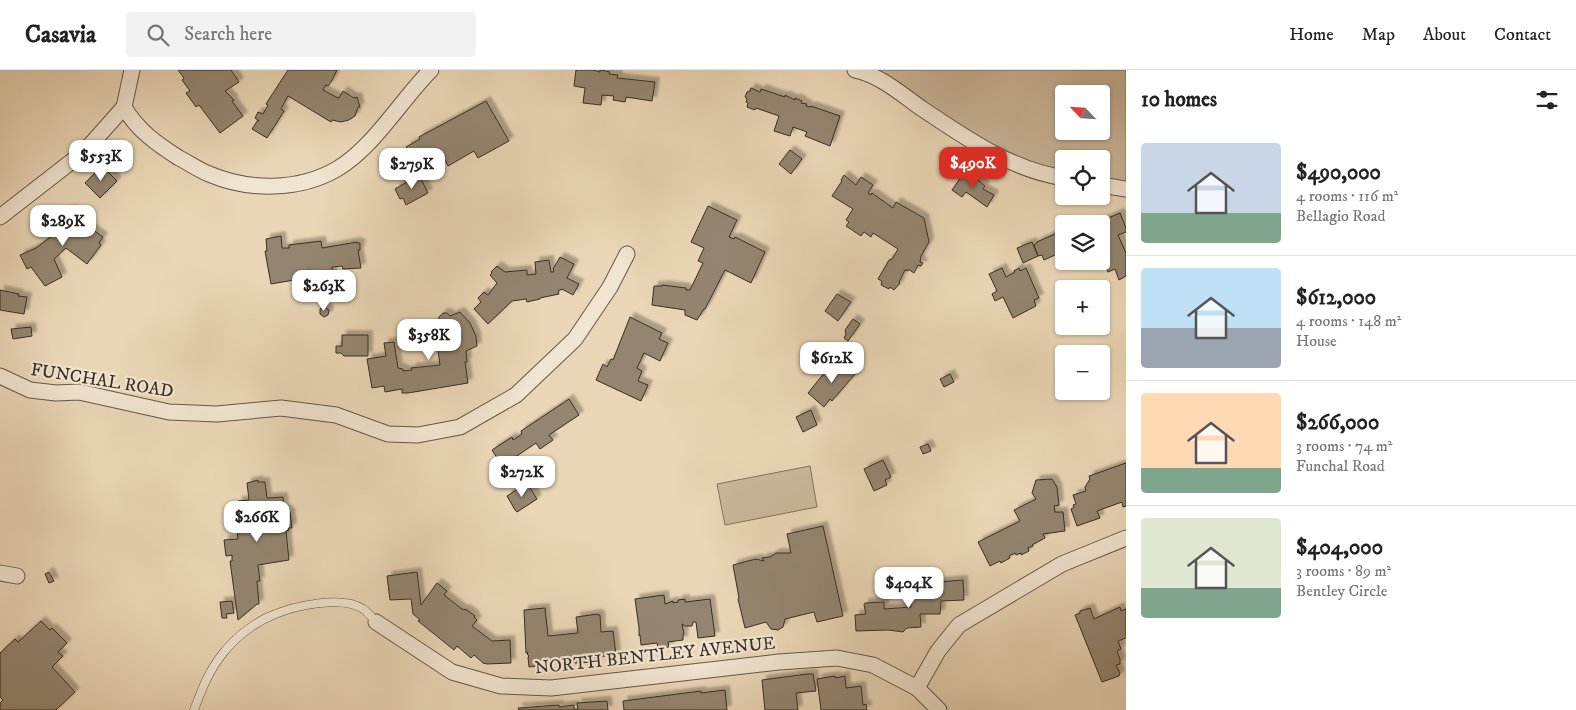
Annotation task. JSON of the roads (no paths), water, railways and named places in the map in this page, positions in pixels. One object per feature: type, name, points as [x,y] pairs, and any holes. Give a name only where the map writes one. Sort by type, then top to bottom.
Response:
[{"type":"street","points":[[0,218],[85,151],[124,107],[132,70]]},
{"type":"street","points":[[124,107],[141,130],[157,144],[207,174],[235,182],[266,186],[286,186],[327,174],[348,161],[385,125],[431,70]]},
{"type":"street","points":[[856,70],[876,76],[974,144],[1019,166],[1055,176]]},
{"type":"street","points":[[1110,186],[1126,189]]},
{"type":"street","name":"FUNCHAL ROAD","points":[[0,376],[30,390],[56,393],[79,392],[169,412],[217,414],[281,408],[336,415],[388,434],[418,435],[460,427],[516,395],[575,339],[610,287],[627,254]]},
{"type":"street","points":[[917,688],[938,651],[959,625],[1062,564],[1126,538]]},
{"type":"street","points":[[0,573],[17,576]]},
{"type":"street","name":"NORTH BENTLEY AVENUE","points":[[376,622],[452,672],[501,686],[551,688],[779,662],[837,658],[873,665],[917,688],[939,710]]},
{"type":"lane","points":[[194,710],[207,676],[225,651],[248,629],[272,615],[304,606],[342,602],[362,608],[376,622]]}]
